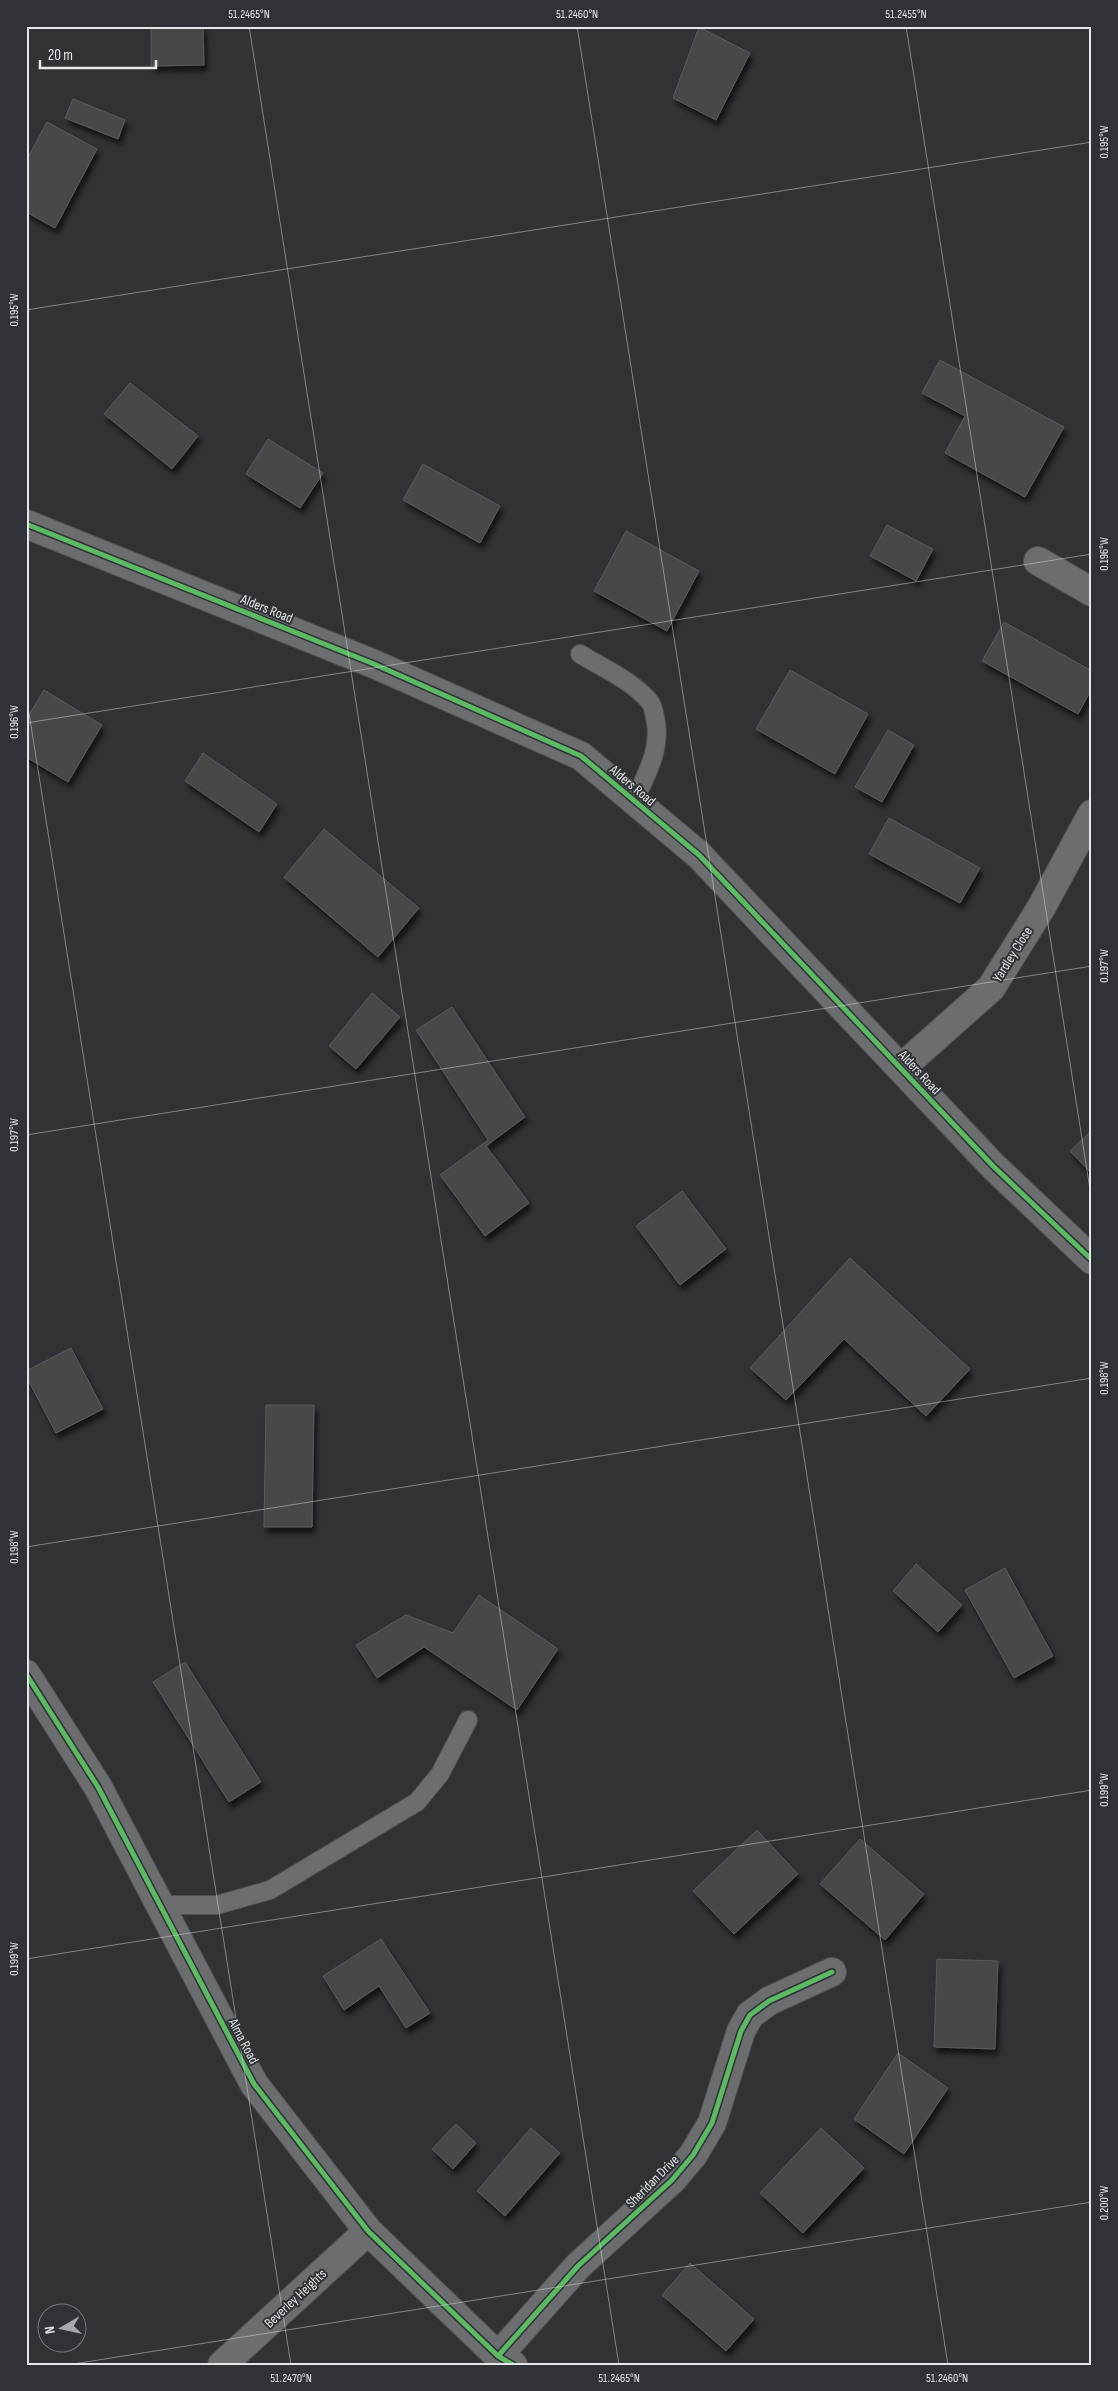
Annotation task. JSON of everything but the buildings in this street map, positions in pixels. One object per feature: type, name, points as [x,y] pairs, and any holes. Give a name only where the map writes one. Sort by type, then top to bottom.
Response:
[{"type":"street","name":"Alders Road","points":[[26,524],[374,664],[580,756],[699,855],[993,1166],[1092,1260]]},
{"type":"street","points":[[1038,561],[1092,592]]},
{"type":"street","name":"Yardley Close","points":[[901,1068],[991,988],[1041,908],[1092,814]]},
{"type":"street","name":"Alma Road","points":[[26,1674],[98,1787],[254,2084],[368,2230],[506,2360]]},
{"type":"street","name":"Sheridan Drive","points":[[506,2360],[578,2266],[672,2180],[693,2155],[712,2123],[741,2031],[750,2015],[769,2001],[832,1972]]},
{"type":"street","name":"Beverley Heights","points":[[222,2365],[368,2230]]},
{"type":"lane","points":[[580,654],[635,688],[652,704],[657,726],[657,744],[650,767],[634,801]]},
{"type":"lane","points":[[160,1905],[217,1905],[270,1890],[417,1802],[440,1774],[468,1720]]},
{"type":"cycle path","points":[[26,524],[374,664],[581,756],[699,855],[993,1166],[1092,1260]]},
{"type":"cycle path","points":[[26,1674],[98,1787],[254,2084],[368,2231],[498,2356],[513,2365]]},
{"type":"cycle path","points":[[498,2356],[578,2266],[672,2180],[693,2155],[712,2123],[741,2031],[750,2015],[769,2001],[832,1972]]}]
